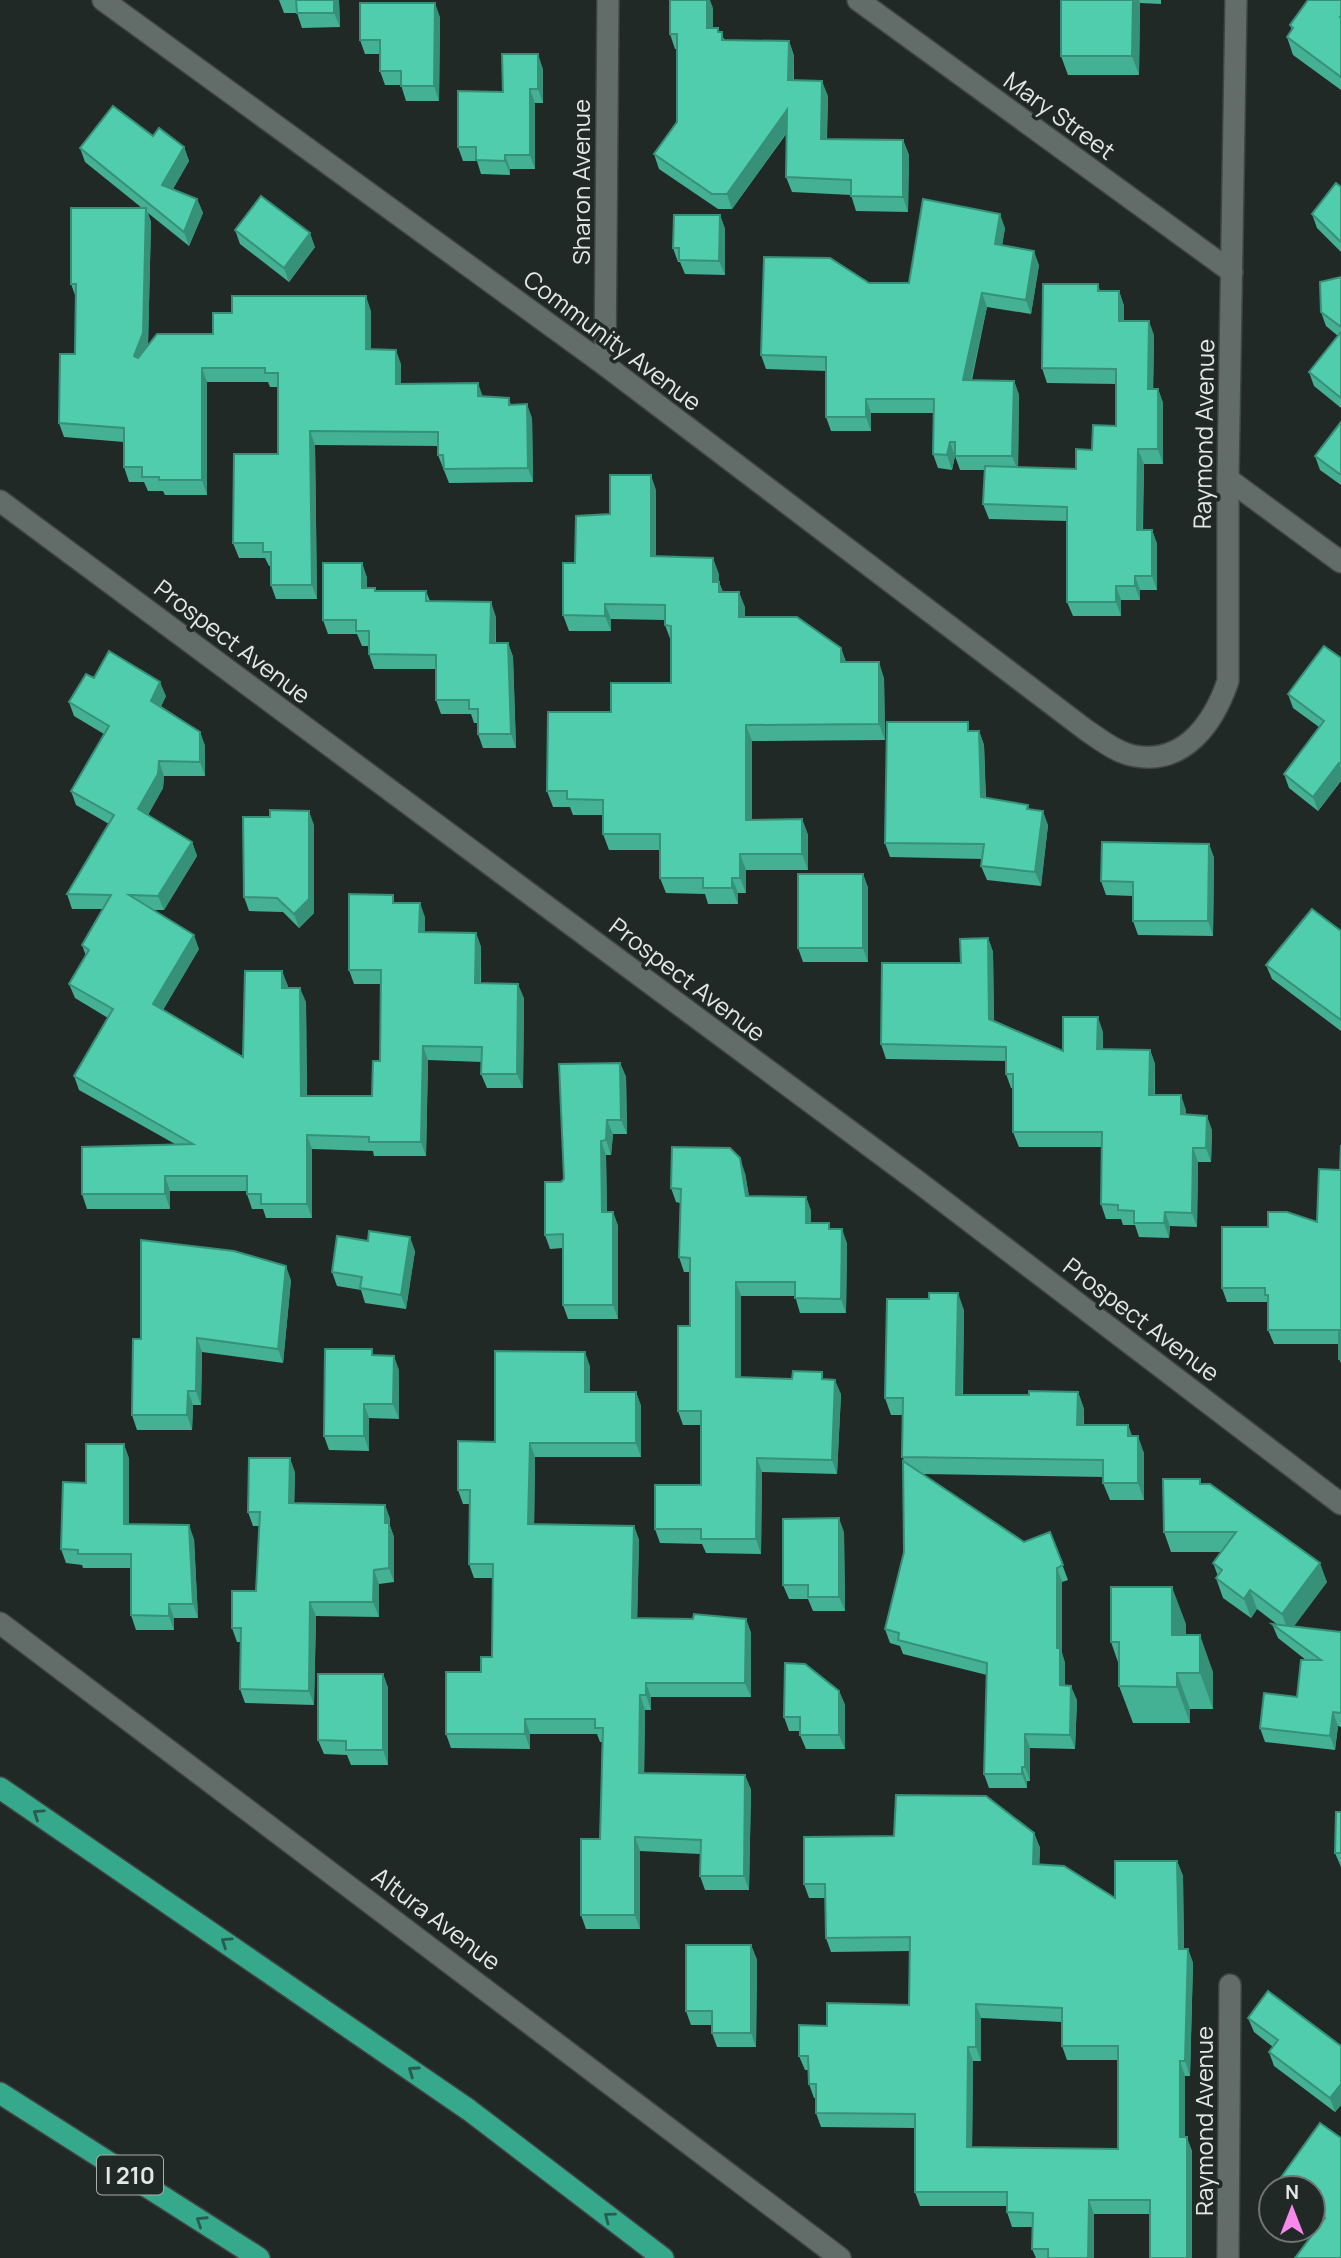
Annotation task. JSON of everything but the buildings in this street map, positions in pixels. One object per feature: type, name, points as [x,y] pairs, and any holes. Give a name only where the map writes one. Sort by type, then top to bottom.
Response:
[{"type":"highway","points":[[0,1788],[306,1995],[469,2110],[663,2258]]},
{"type":"highway","name":"I 210","points":[[0,2093],[259,2258]]},
{"type":"street","name":"Community Avenue","points":[[103,0],[605,365],[1086,730]]},
{"type":"street","name":"Sharon Avenue","points":[[605,365],[608,0]]},
{"type":"street","name":"Mary Street","points":[[858,0],[1232,272]]},
{"type":"street","name":"Raymond Avenue","points":[[1086,730],[1113,747],[1135,756],[1166,756],[1196,738],[1219,708],[1228,681],[1228,479],[1236,0]]},
{"type":"street","points":[[1228,479],[1341,562]]},
{"type":"street","name":"Prospect Avenue","points":[[0,501],[905,1172],[1341,1504]]},
{"type":"street","name":"Altura Avenue","points":[[0,1623],[840,2258]]},
{"type":"street","name":"Raymond Avenue","points":[[1228,2258],[1230,1984]]}]
